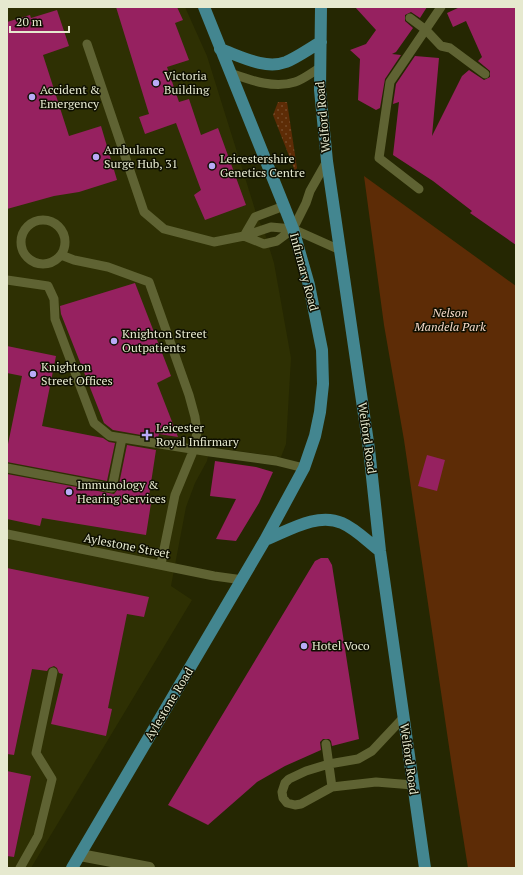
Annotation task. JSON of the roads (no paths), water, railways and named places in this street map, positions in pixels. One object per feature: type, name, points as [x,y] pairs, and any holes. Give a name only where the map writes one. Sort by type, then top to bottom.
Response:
[{"type":"main road","name":"Infirmary Road","points":[[204,7],[292,228],[309,285],[323,359],[323,384],[320,412],[315,436],[304,468],[265,540]]},
{"type":"main road","name":"Welford Road","points":[[321,7],[321,112],[369,449],[380,551],[425,868]]},
{"type":"main road","points":[[220,48],[258,63],[272,64],[285,62],[321,42]]},
{"type":"main road","points":[[265,540],[302,524],[317,520],[332,521],[342,523],[380,551]]},
{"type":"main road","name":"Aylestone Road","points":[[72,868],[243,580],[265,540]]},
{"type":"street","points":[[80,855],[149,868]]},
{"type":"lane","points":[[419,189],[379,158],[390,82],[441,7]]},
{"type":"lane","points":[[410,18],[426,30],[441,46],[450,48],[485,74]]},
{"type":"lane","points":[[87,44],[144,212],[164,229],[214,242],[244,236],[271,227],[292,228],[340,250]]},
{"type":"lane","points":[[230,73],[252,81],[272,84],[287,84],[296,82],[320,68]]},
{"type":"lane","points":[[244,236],[264,244],[277,241],[292,228],[327,161]]},
{"type":"lane","points":[[244,236],[255,217],[284,206]]},
{"type":"lane","points":[[39,220],[53,222],[59,227],[65,240],[61,255],[49,264],[42,265],[29,260],[21,248],[20,240],[26,227],[32,222],[39,220]]},
{"type":"lane","points":[[61,255],[108,267],[149,282],[189,395],[196,417],[197,432],[194,449],[175,495],[161,564]]},
{"type":"lane","points":[[7,280],[48,286],[54,299],[55,319],[94,423],[110,436],[276,461],[304,468]]},
{"type":"lane","points":[[7,468],[112,488],[122,438]]},
{"type":"lane","name":"Aylestone Street","points":[[7,534],[161,564],[214,576],[243,580]]},
{"type":"lane","points":[[20,868],[38,836],[52,779],[36,753],[53,672]]},
{"type":"lane","points":[[403,718],[372,751],[358,759],[329,764],[306,771],[289,779],[283,787],[283,798],[287,803],[294,805],[301,804],[332,786],[376,782],[413,785]]},
{"type":"lane","points":[[326,744],[332,786]]},
{"type":"place","name":"Victoria Building","points":[[156,83]]},
{"type":"place","name":"Accident & Emergency","points":[[32,97]]},
{"type":"place","name":"Ambulance Surge Hub, 31","points":[[96,157]]},
{"type":"place","name":"Leicestershire Genetics Centre","points":[[212,166]]},
{"type":"place","name":"Knighton Street Outpatients","points":[[114,341]]},
{"type":"place","name":"Knighton Street Offices","points":[[33,374]]},
{"type":"place","name":"Leicester Royal Infirmary","points":[[147,435]]},
{"type":"place","name":"Immunology & Hearing Services","points":[[69,492]]},
{"type":"place","name":"Hotel Voco","points":[[304,646]]},
{"type":"park label","name":"Nelson Mandela Park","points":[[450,320]]}]
